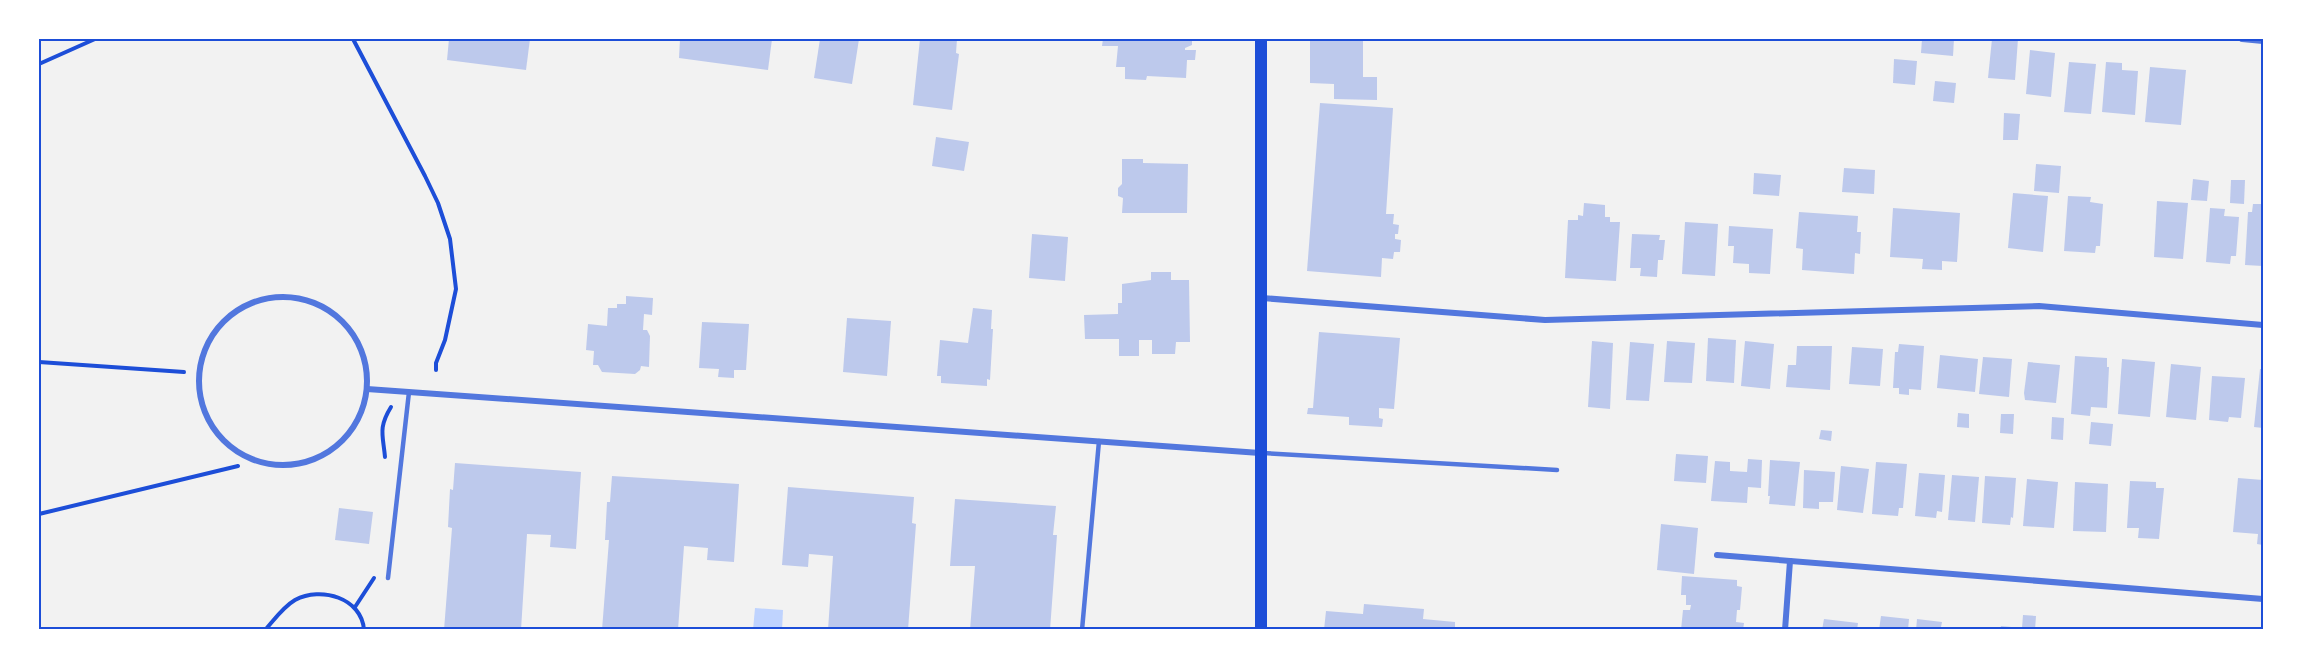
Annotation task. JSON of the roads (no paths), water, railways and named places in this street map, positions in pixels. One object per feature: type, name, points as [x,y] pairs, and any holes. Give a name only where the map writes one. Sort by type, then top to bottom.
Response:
[{"type":"main road","points":[[1261,39],[1261,630]]},
{"type":"street","points":[[2242,39],[2263,41]]},
{"type":"street","points":[[272,297],[289,297],[307,300],[320,306],[333,313],[344,324],[355,338],[363,358],[366,389],[363,405],[357,418],[339,444],[314,460],[296,464],[267,463],[229,446],[215,431],[204,410],[200,389],[200,368],[206,346],[217,328],[230,316],[244,306],[257,301],[272,297]]},
{"type":"street","points":[[1262,298],[1545,320],[2039,306],[2263,325]]},
{"type":"street","points":[[366,389],[1260,453]]},
{"type":"street","points":[[1717,555],[2263,599]]},
{"type":"street","points":[[1785,630],[1790,561]]},
{"type":"lane","points":[[388,578],[409,392]]},
{"type":"lane","points":[[1082,630],[1099,441]]},
{"type":"lane","points":[[1260,453],[1557,470]]},
{"type":"water","points":[[755,608],[783,610],[782,630],[753,630]]}]
